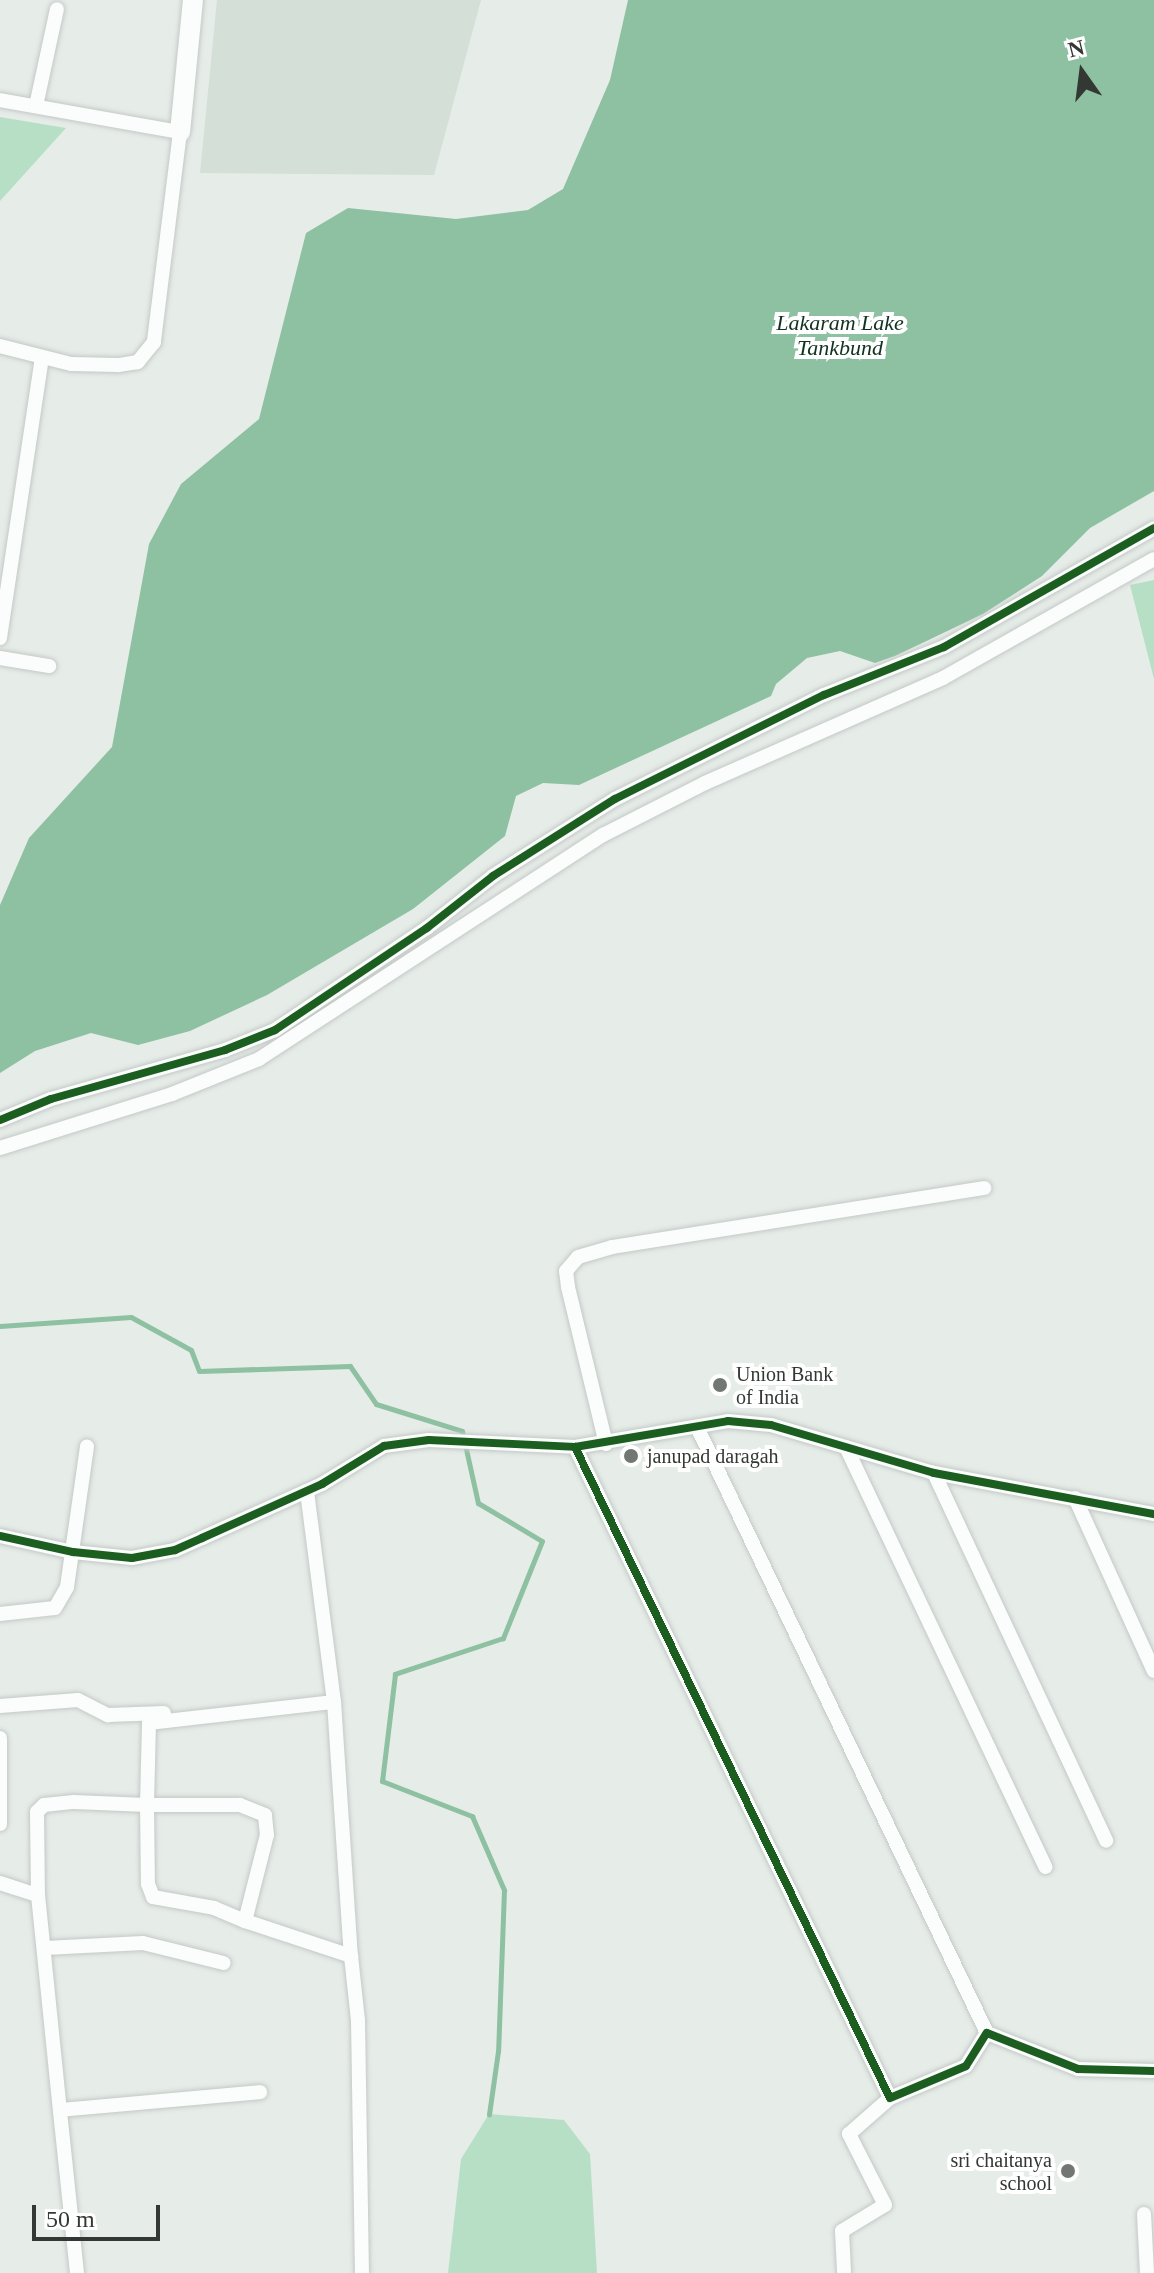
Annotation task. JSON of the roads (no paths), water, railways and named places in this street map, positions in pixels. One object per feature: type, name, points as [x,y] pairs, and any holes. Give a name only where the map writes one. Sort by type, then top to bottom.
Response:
[{"type":"street","points":[[0,346],[71,364],[118,365],[138,362],[154,342],[193,0]]},
{"type":"street","points":[[36,106],[57,9]]},
{"type":"street","points":[[0,100],[180,132]]},
{"type":"street","points":[[0,638],[42,357]]},
{"type":"street","points":[[0,1120],[51,1099],[225,1050],[275,1030],[427,928],[493,876],[615,799],[824,695],[944,647],[1154,528]]},
{"type":"street","points":[[0,1148],[172,1094],[259,1059],[603,835],[705,783],[943,678],[1154,559]]},
{"type":"street","points":[[0,658],[49,666]]},
{"type":"street","points":[[606,1444],[568,1287],[566,1271],[578,1257],[612,1247],[984,1188]]},
{"type":"street","points":[[0,1536],[73,1552],[132,1558],[175,1550],[307,1491],[384,1446],[429,1440],[575,1447],[728,1421],[771,1425],[934,1473],[1154,1514]]},
{"type":"street","points":[[697,1427],[987,2033],[1078,2069],[1154,2071]]},
{"type":"street","points":[[0,1614],[55,1608],[67,1587],[87,1446]]},
{"type":"street","points":[[575,1447],[890,2098]]},
{"type":"street","points":[[846,1447],[1045,1867]]},
{"type":"street","points":[[934,1473],[1106,1841]]},
{"type":"street","points":[[307,1491],[334,1702],[358,2020],[362,2273]]},
{"type":"street","points":[[1075,1498],[1154,1671]]},
{"type":"street","points":[[0,1706],[78,1700],[108,1715],[230,1710]]},
{"type":"street","points":[[334,1702],[149,1723],[148,1892],[351,1956]]},
{"type":"street","points":[[0,1738],[0,1824]]},
{"type":"street","points":[[77,2273],[38,1895],[35,1821],[44,1805],[240,1805],[265,1815],[267,1835],[245,1921]]},
{"type":"street","points":[[0,1883],[38,1895]]},
{"type":"street","points":[[45,1948],[143,1943],[224,1963]]},
{"type":"street","points":[[844,2271],[842,2231],[885,2205],[849,2134],[890,2098],[966,2066],[987,2033]]},
{"type":"street","points":[[60,2110],[260,2092]]},
{"type":"street","points":[[1144,2214],[1147,2273]]},
{"type":"water","name":"Lakaram Lake Tankbund","points":[[628,0],[1154,0],[1154,491],[1090,528],[1042,576],[983,614],[875,663],[840,651],[807,658],[776,684],[771,696],[579,785],[543,783],[516,796],[505,836],[413,909],[267,995],[190,1031],[138,1045],[91,1033],[35,1051],[0,1073],[0,905],[29,838],[112,747],[149,544],[181,484],[259,419],[306,233],[348,208],[456,219],[528,210],[563,189],[610,80]]},
{"type":"waterway","points":[[0,1326],[131,1317],[191,1350],[199,1371],[350,1366],[376,1404],[462,1431],[478,1503],[542,1541],[503,1638],[395,1674],[382,1781],[472,1816],[504,1890],[498,2051],[489,2114]]},
{"type":"place","name":"Union Bank of India","points":[[720,1385]]},
{"type":"place","name":"janupad daragah","points":[[631,1456]]},
{"type":"place","name":"sri chaitanya school","points":[[1068,2171]]}]
